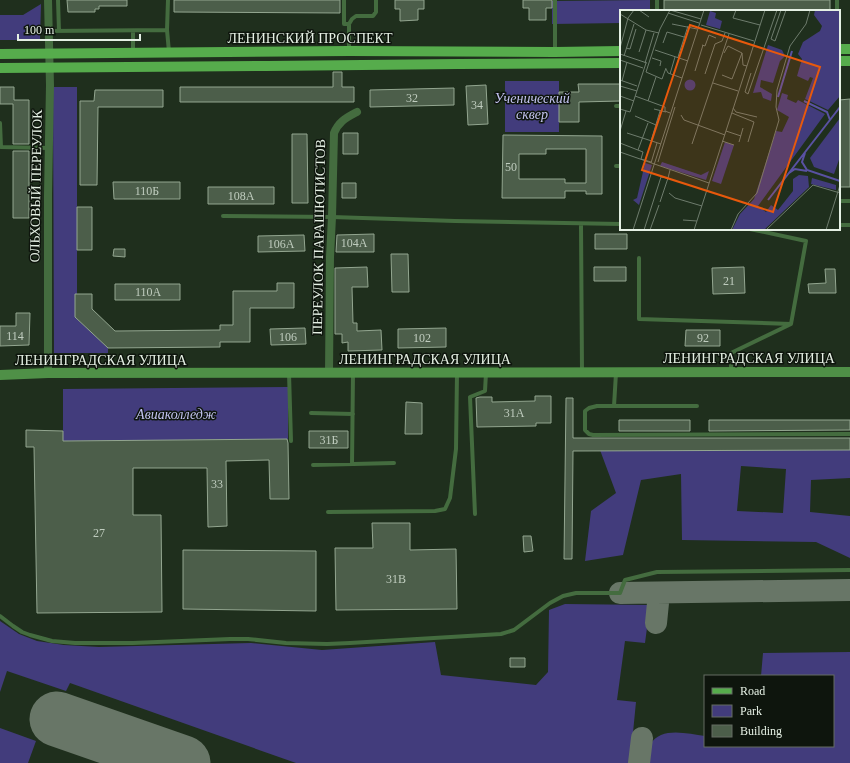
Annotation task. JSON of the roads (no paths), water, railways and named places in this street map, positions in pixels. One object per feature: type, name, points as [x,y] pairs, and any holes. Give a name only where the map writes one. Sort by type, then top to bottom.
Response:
[{"type":"main road","name":"ЛЕНИНСКИЙ ПРОСПЕКТ","points":[[0,54],[349,51],[620,51]]},
{"type":"main road","name":"ЛЕНИНСКИЙ ПРОСПЕКТ","points":[[0,68],[251,67],[377,64],[620,64]]},
{"type":"main road","name":"ЛЕНИНГРАДСКАЯ УЛИЦА","points":[[0,375],[48,373],[850,372]]},
{"type":"street","name":"ОЛЬХОВЫЙ ПЕРЕУЛОК","points":[[48,0],[50,67],[48,373]]},
{"type":"street","name":"ПЕРЕУЛОК ПАРАШЮТИСТОВ","points":[[329,373],[330,257],[334,132],[337,125],[357,112]]},
{"type":"lane","points":[[58,0],[59,31]]},
{"type":"lane","points":[[168,0],[167,30],[169,52]]},
{"type":"lane","points":[[344,0],[344,24],[350,24]]},
{"type":"lane","points":[[349,51],[350,24],[352,19],[356,16],[372,16],[376,12],[376,0]]},
{"type":"lane","points":[[555,0],[555,52]]},
{"type":"lane","points":[[656,10],[657,0]]},
{"type":"lane","points":[[49,31],[167,30]]},
{"type":"lane","points":[[133,31],[133,53]]},
{"type":"lane","points":[[0,123],[1,148],[49,148]]},
{"type":"lane","points":[[223,216],[620,224]]},
{"type":"lane","points":[[581,224],[582,372]]},
{"type":"lane","points":[[755,230],[806,241],[791,324]]},
{"type":"lane","points":[[639,258],[639,319],[791,324]]},
{"type":"lane","points":[[731,372],[731,353],[791,324]]},
{"type":"lane","points":[[352,464],[353,372]]},
{"type":"lane","points":[[328,512],[435,512],[445,509],[450,498],[456,449],[457,372]]},
{"type":"lane","points":[[476,514],[470,397],[485,391],[486,372]]},
{"type":"lane","points":[[614,406],[616,372]]},
{"type":"lane","points":[[289,373],[291,441]]},
{"type":"lane","points":[[697,406],[597,406],[589,408],[585,412],[585,430],[589,434],[593,435],[850,434]]},
{"type":"lane","points":[[311,413],[353,414]]},
{"type":"lane","points":[[313,466],[394,463]]},
{"type":"lane","points":[[0,616],[22,632],[52,641],[75,643],[134,643],[248,639],[286,643],[350,643],[501,634],[514,630],[550,603],[563,596],[576,593],[620,593],[625,580],[656,572],[850,570]]},
{"type":"park label","name":"Ученический сквер","points":[[532,106]]},
{"type":"park label","name":"Авиаколледж","points":[[176,414]]}]
